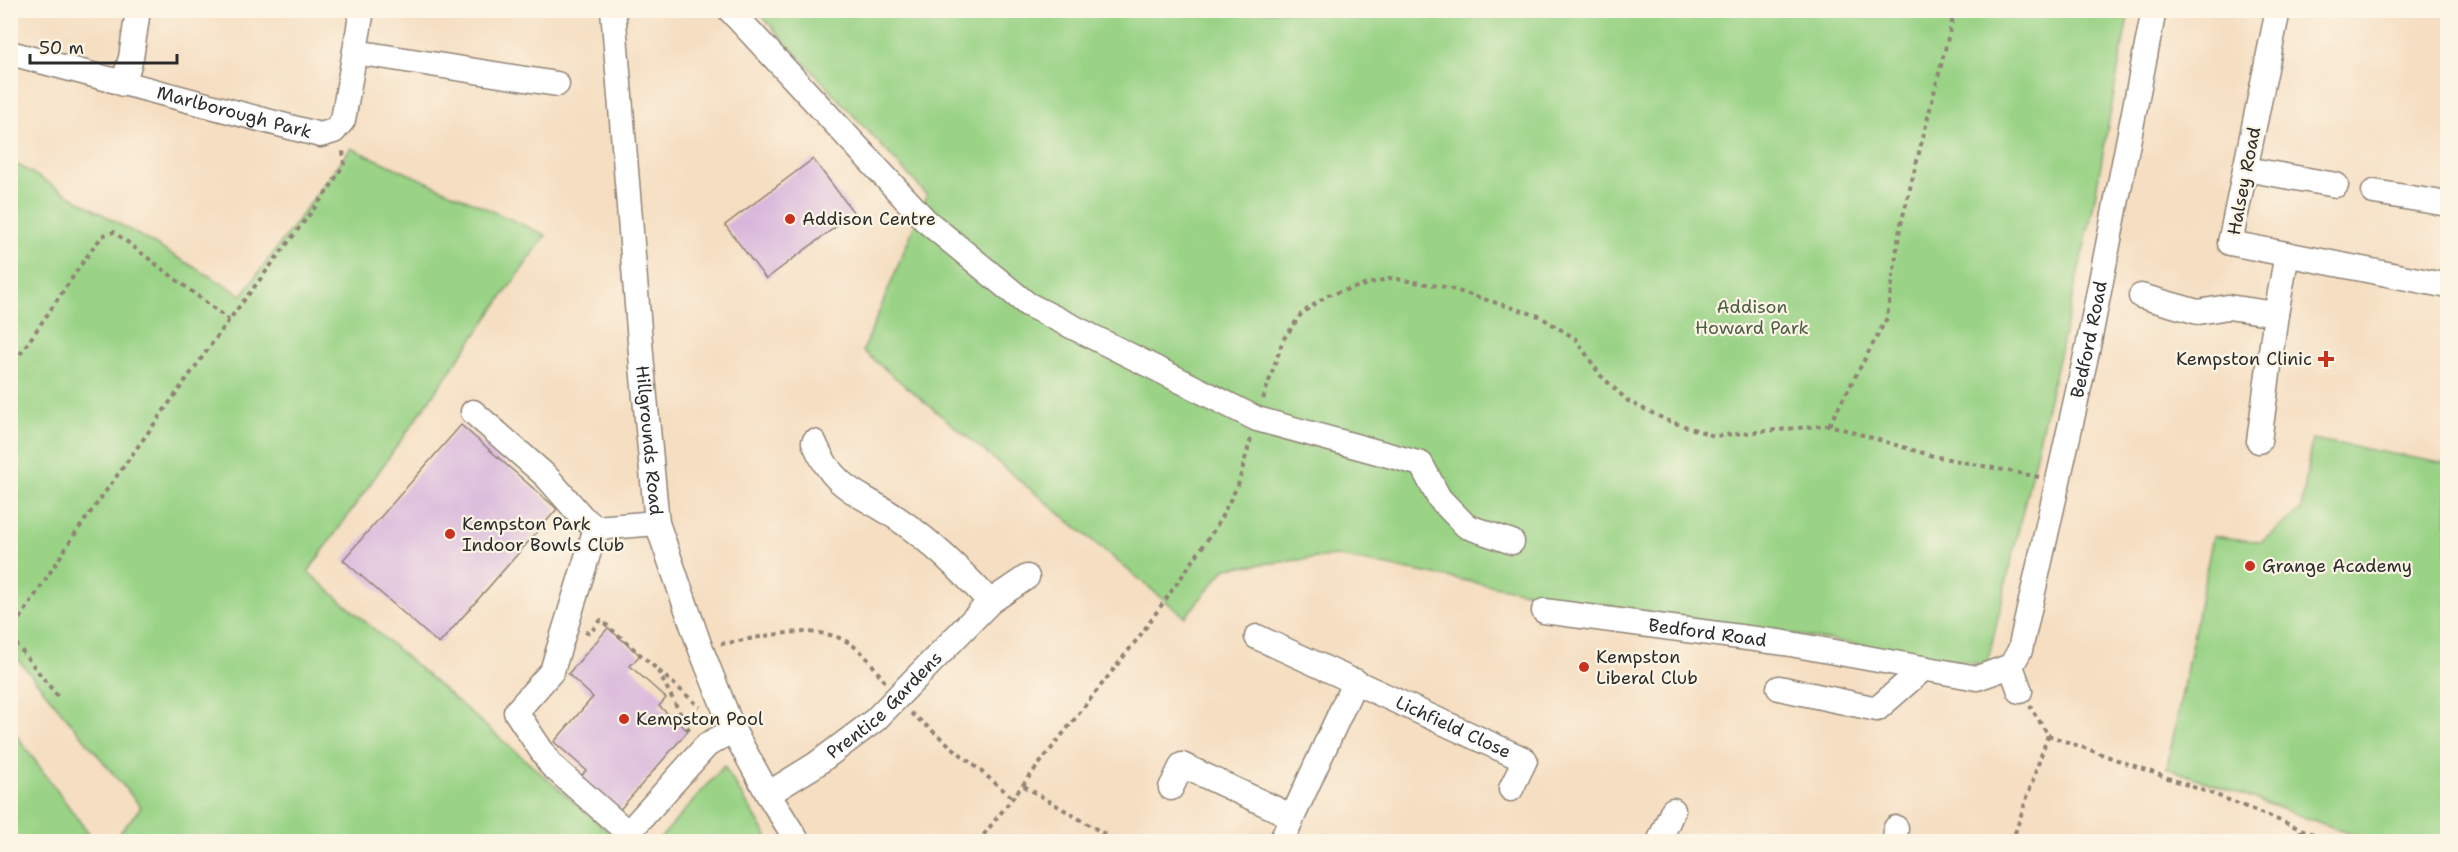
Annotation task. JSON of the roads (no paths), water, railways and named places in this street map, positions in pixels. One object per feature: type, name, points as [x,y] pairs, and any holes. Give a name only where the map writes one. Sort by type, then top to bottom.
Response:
[{"type":"street","points":[[123,84],[131,58],[138,10]]},
{"type":"street","name":"Marlborough Park","points":[[10,53],[320,135],[334,131],[343,120],[362,10]]},
{"type":"street","name":"Hillgrounds Road","points":[[613,10],[657,523],[700,647],[733,730],[768,794],[798,842]]},
{"type":"street","points":[[730,10],[925,220],[1027,304],[1257,419],[1421,464],[1439,498],[1466,526],[1512,542]]},
{"type":"street","name":"Bedford Road","points":[[1544,611],[1785,644],[1977,678],[2011,666],[2020,650],[2088,347],[2154,10]]},
{"type":"street","name":"Halsey Road","points":[[2278,10],[2230,243],[2448,286]]},
{"type":"street","points":[[355,52],[557,84]]},
{"type":"street","points":[[2245,169],[2336,185]]},
{"type":"street","points":[[2374,192],[2448,204]]},
{"type":"street","points":[[2259,441],[2276,314],[2287,254]]},
{"type":"street","points":[[2141,296],[2198,312],[2228,307],[2276,314]]},
{"type":"street","points":[[473,412],[546,476],[582,517],[596,528],[657,523]]},
{"type":"street","points":[[814,442],[831,474],[849,490],[900,520],[946,557],[990,602]]},
{"type":"street","points":[[596,528],[552,670],[516,712],[551,765],[628,833],[707,745],[733,730]]},
{"type":"street","name":"Prentice Gardens","points":[[768,794],[815,765],[875,720],[899,698],[990,602],[1027,577]]},
{"type":"street","name":"Lichfield Close","points":[[1257,637],[1525,760],[1511,789]]},
{"type":"street","points":[[2011,666],[2020,691]]},
{"type":"street","points":[[1779,688],[1877,709],[1924,668]]},
{"type":"street","points":[[1281,842],[1354,681]]},
{"type":"street","points":[[1171,788],[1182,765],[1291,816]]},
{"type":"street","points":[[1659,842],[1673,810]]},
{"type":"place","name":"Addison Centre","points":[[790,219]]},
{"type":"place","name":"Kempston Clinic","points":[[2326,359]]},
{"type":"place","name":"Kempston Park Indoor Bowls Club","points":[[450,534]]},
{"type":"place","name":"Grange Academy","points":[[2250,566]]},
{"type":"place","name":"Kempston Liberal Club","points":[[1584,667]]},
{"type":"place","name":"Kempston Pool","points":[[624,719]]},
{"type":"park label","name":"Addison Howard Park","points":[[1752,317]]}]
